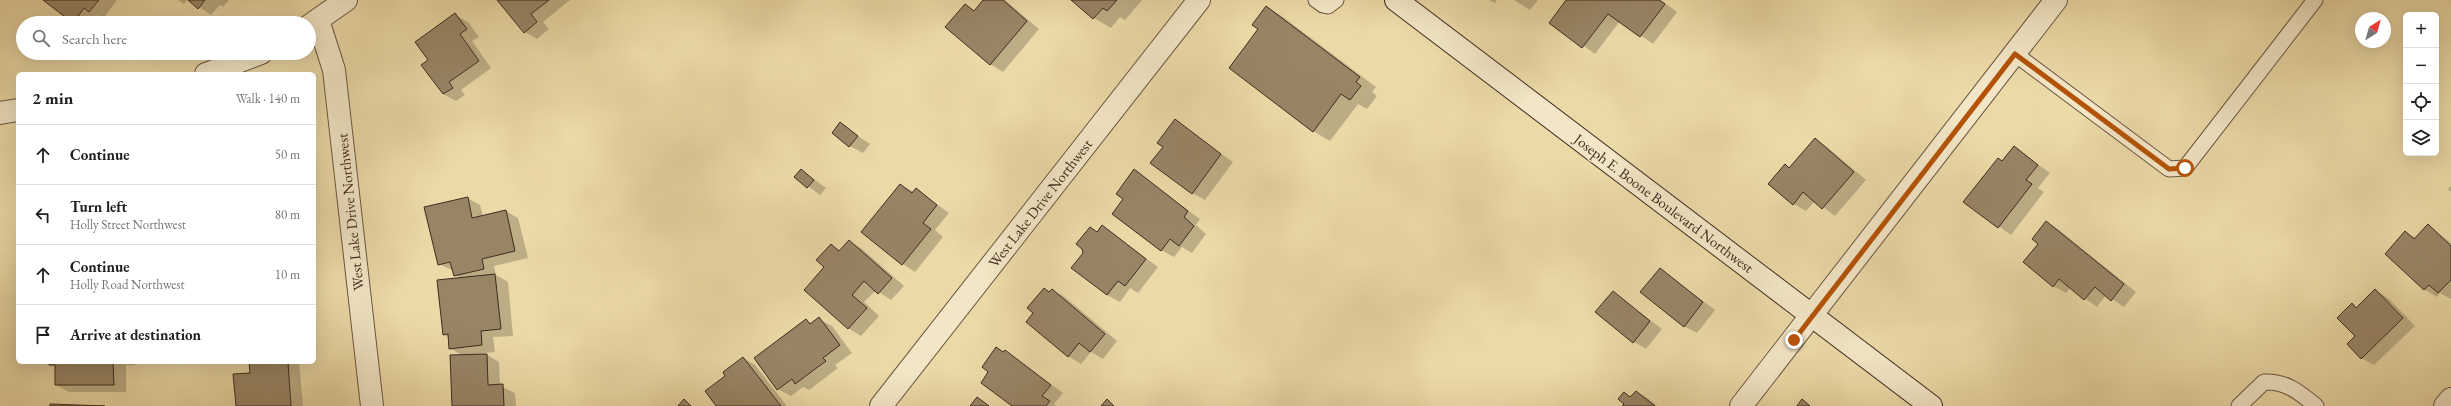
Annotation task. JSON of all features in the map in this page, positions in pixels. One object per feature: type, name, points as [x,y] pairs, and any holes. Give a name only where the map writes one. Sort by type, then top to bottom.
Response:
[{"type":"street","points":[[316,22],[346,0]]},
{"type":"street","name":"West Lake Drive Northwest","points":[[881,406],[1199,0]]},
{"type":"street","name":"Joseph E. Boone Boulevard Northwest","points":[[1396,0],[1931,406]]},
{"type":"street","points":[[1742,406],[2056,0]]},
{"type":"street","name":"West Lake Drive Northwest","points":[[316,28],[334,70],[372,406]]},
{"type":"street","points":[[211,72],[243,60]]},
{"type":"street","points":[[0,113],[16,110]]},
{"type":"street","points":[[2445,406],[2451,399]]},
{"type":"lane","points":[[1316,0],[1323,6],[1328,6],[1336,0]]},
{"type":"lane","points":[[2015,54],[2169,169],[2185,168],[2315,0]]},
{"type":"lane","points":[[2240,406],[2264,382],[2279,381],[2302,395],[2316,406]]},
{"type":"building","points":[[43,0],[99,0],[89,12],[84,8],[78,16],[64,16]]},
{"type":"building","points":[[188,0],[205,0],[198,9]]},
{"type":"building","points":[[497,0],[549,0],[531,14],[537,22],[524,33]]},
{"type":"building","points":[[983,0],[1003,0],[1027,21],[990,65],[945,27],[965,4],[974,11]]},
{"type":"building","points":[[1071,0],[1117,0],[1107,11],[1103,8],[1093,19]]},
{"type":"building","points":[[1566,0],[1659,0],[1665,4],[1640,37],[1608,14],[1582,48],[1549,23]]},
{"type":"building","points":[[1266,6],[1360,77],[1356,82],[1361,86],[1350,100],[1341,94],[1313,132],[1229,68],[1258,29],[1252,25]]},
{"type":"building","points":[[455,13],[467,29],[460,34],[479,61],[449,82],[453,88],[443,94],[421,65],[428,60],[415,42]]},
{"type":"building","points":[[1175,119],[1221,154],[1192,194],[1150,163],[1163,147],[1157,143]]},
{"type":"building","points":[[840,122],[858,136],[849,147],[832,133]]},
{"type":"building","points":[[1815,138],[1854,172],[1822,209],[1803,192],[1793,205],[1768,184],[1785,164],[1789,168]]},
{"type":"building","points":[[2014,146],[2038,165],[2026,180],[2032,184],[1998,228],[1963,202],[1998,158],[2002,161]]},
{"type":"building","points":[[801,169],[814,180],[807,188],[794,177]]},
{"type":"building","points":[[1134,169],[1188,211],[1184,217],[1194,226],[1179,246],[1170,239],[1161,251],[1112,214],[1123,199],[1116,194]]},
{"type":"building","points":[[900,184],[912,193],[916,188],[937,205],[923,223],[931,229],[902,265],[861,232]]},
{"type":"building","points":[[468,197],[472,218],[506,210],[515,251],[482,259],[484,269],[454,276],[450,262],[438,265],[424,207]]},
{"type":"building","points":[[2046,221],[2124,284],[2111,301],[2095,287],[2084,300],[2059,279],[2053,287],[2023,262],[2038,244],[2032,239]]},
{"type":"building","points":[[2428,224],[2451,246],[2451,280],[2438,293],[2429,285],[2424,290],[2385,254],[2405,231],[2414,239]]},
{"type":"building","points":[[1102,225],[1146,259],[1125,286],[1118,281],[1107,295],[1071,268],[1083,253],[1082,249],[1076,244],[1090,227],[1097,232]]},
{"type":"building","points":[[849,240],[892,278],[878,294],[864,281],[852,295],[867,308],[848,329],[804,290],[824,267],[816,260],[831,244],[839,251]]},
{"type":"building","points":[[1660,268],[1703,302],[1684,327],[1640,292]]},
{"type":"building","points":[[495,274],[501,329],[481,331],[482,345],[449,349],[448,334],[443,335],[437,280]]},
{"type":"building","points":[[1044,288],[1049,292],[1052,289],[1105,334],[1090,352],[1079,343],[1068,357],[1026,322],[1033,313],[1027,308]]},
{"type":"building","points":[[2375,289],[2403,318],[2361,359],[2347,344],[2355,336],[2337,318],[2352,303],[2356,308]]},
{"type":"building","points":[[1613,291],[1650,321],[1633,343],[1595,312]]},
{"type":"building","points":[[819,317],[840,345],[823,358],[826,361],[795,384],[792,379],[777,390],[754,358],[806,319],[810,324]]},
{"type":"building","points":[[996,347],[1003,352],[1005,350],[1051,385],[1042,396],[1050,401],[1046,406],[1012,406],[981,383],[988,372],[982,367]]},
{"type":"building","points":[[487,354],[488,385],[503,384],[504,406],[452,406],[450,355]]},
{"type":"building","points":[[743,357],[781,406],[716,406],[705,391],[725,376],[723,372]]},
{"type":"building","points":[[113,364],[114,385],[55,385],[55,365],[49,365]]},
{"type":"building","points":[[249,364],[288,364],[291,406],[236,406],[233,374],[250,373]]},
{"type":"building","points":[[1636,391],[1655,406],[1622,406],[1624,404],[1618,399],[1624,392],[1630,397]]},
{"type":"building","points":[[977,397],[989,406],[970,406]]},
{"type":"building","points":[[684,399],[691,406],[678,406]]},
{"type":"building","points":[[1107,399],[1114,406],[1101,406]]},
{"type":"building","points":[[1802,399],[1810,406],[1797,406]]},
{"type":"building","points":[[50,404],[105,406],[50,406]]},
{"type":"route","points":[[1794,340],[2015,54],[2169,169],[2185,168]]}]
